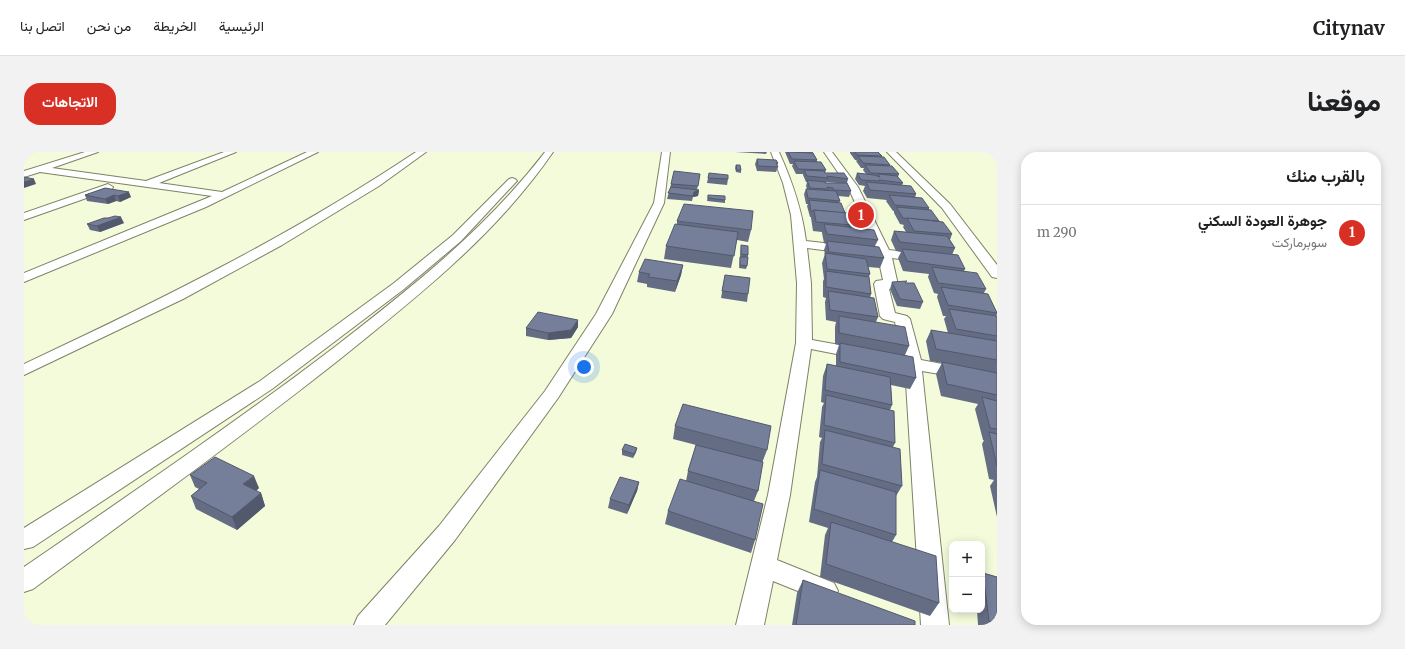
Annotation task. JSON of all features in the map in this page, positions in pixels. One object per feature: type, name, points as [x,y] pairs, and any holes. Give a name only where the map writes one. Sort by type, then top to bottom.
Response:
[{"type":"street","points":[[24,174],[94,152]]},
{"type":"street","points":[[148,184],[232,152]]},
{"type":"street","points":[[24,278],[136,233],[224,195],[314,152]]},
{"type":"street","points":[[24,370],[161,303],[277,243],[348,202],[422,152]]},
{"type":"street","points":[[24,540],[266,386],[399,286],[463,233],[521,171],[536,152]]},
{"type":"street","points":[[24,581],[287,393],[417,290],[474,240],[535,172],[549,152]]},
{"type":"street","points":[[368,625],[447,533],[552,394],[581,350],[611,301],[659,203],[665,169],[666,152]]},
{"type":"street","points":[[750,625],[779,495],[804,343],[804,283],[795,183],[775,152]]},
{"type":"street","points":[[828,152],[853,187],[884,253],[891,285],[881,284],[888,316],[902,318],[914,364],[935,625]]},
{"type":"street","points":[[891,152],[946,206],[997,274]]},
{"type":"street","points":[[901,152],[936,183],[968,218]]},
{"type":"street","points":[[39,169],[224,195]]},
{"type":"street","points":[[24,217],[126,181]]},
{"type":"street","points":[[801,244],[938,259]]},
{"type":"street","points":[[804,343],[976,376]]},
{"type":"street","points":[[764,566],[850,602]]},
{"type":"building","points":[[788,152],[813,153],[817,160],[792,159]]},
{"type":"building","points":[[855,152],[878,152],[882,156],[857,155]]},
{"type":"building","points":[[858,156],[884,157],[890,165],[863,163]]},
{"type":"building","points":[[757,159],[776,160],[778,167],[758,166]]},
{"type":"building","points":[[794,161],[821,162],[826,170],[798,169]]},
{"type":"building","points":[[736,165],[740,165],[741,170],[737,170]]},
{"type":"building","points":[[865,165],[892,166],[899,174],[871,173]]},
{"type":"building","points":[[804,170],[824,171],[825,173],[844,173],[848,179],[827,176],[828,178],[807,176]]},
{"type":"building","points":[[674,171],[700,174],[698,186],[671,184]]},
{"type":"building","points":[[709,173],[728,175],[728,179],[708,178]]},
{"type":"building","points":[[857,173],[880,177],[878,174],[897,176],[903,183],[879,180],[880,181],[861,180]]},
{"type":"building","points":[[24,177],[34,179],[24,182]]},
{"type":"building","points":[[807,180],[825,183],[847,183],[851,191],[834,190],[833,188],[827,187],[828,189],[810,188]]},
{"type":"building","points":[[866,182],[911,186],[916,194],[870,190]]},
{"type":"building","points":[[671,187],[699,190],[694,192],[693,196],[668,193]]},
{"type":"building","points":[[105,188],[129,192],[118,196],[114,195],[105,199],[85,195]]},
{"type":"building","points":[[806,189],[836,191],[840,201],[808,198]]},
{"type":"building","points":[[708,195],[725,196],[725,200],[708,198]]},
{"type":"building","points":[[889,195],[922,198],[929,208],[895,205]]},
{"type":"building","points":[[809,200],[841,203],[845,213],[811,211]]},
{"type":"building","points":[[684,204],[753,211],[751,230],[677,221]]},
{"type":"building","points":[[896,207],[931,210],[939,221],[903,218]]},
{"type":"building","points":[[814,210],[848,213],[852,225],[816,222]]},
{"type":"building","points":[[115,216],[121,217],[97,226],[87,224],[104,218]]},
{"type":"building","points":[[907,218],[943,222],[952,234],[914,231]]},
{"type":"building","points":[[675,224],[738,232],[734,256],[666,246]]},
{"type":"building","points":[[824,224],[874,230],[878,240],[827,234]]},
{"type":"building","points":[[894,231],[947,236],[955,248],[900,242]]},
{"type":"building","points":[[827,241],[879,247],[884,258],[829,252]]},
{"type":"building","points":[[741,245],[748,246],[748,255],[741,254]]},
{"type":"building","points":[[902,249],[958,255],[965,269],[907,261]]},
{"type":"building","points":[[825,253],[866,259],[870,274],[827,269]]},
{"type":"building","points":[[740,257],[748,257],[747,266],[740,265]]},
{"type":"building","points":[[645,259],[683,265],[677,281],[648,277],[650,274],[639,272]]},
{"type":"building","points":[[932,267],[977,273],[986,289],[938,283]]},
{"type":"building","points":[[826,271],[869,277],[871,294],[826,287]]},
{"type":"building","points":[[725,275],[750,278],[748,294],[722,291]]},
{"type":"building","points":[[907,281],[905,283],[914,283],[923,302],[900,299],[892,282]]},
{"type":"building","points":[[941,287],[988,294],[997,313],[948,305]]},
{"type":"building","points":[[828,291],[874,298],[878,317],[830,310]]},
{"type":"building","points":[[949,309],[997,316],[997,336],[956,329]]},
{"type":"building","points":[[538,312],[578,320],[571,330],[548,333],[526,328]]},
{"type":"building","points":[[839,316],[905,327],[909,346],[839,333]]},
{"type":"building","points":[[931,330],[997,341],[997,360],[936,349]]},
{"type":"building","points":[[840,343],[913,357],[916,378],[840,362]]},
{"type":"building","points":[[942,362],[997,373],[997,395],[947,384]]},
{"type":"building","points":[[827,364],[890,377],[892,405],[825,390]]},
{"type":"building","points":[[826,395],[894,411],[895,443],[824,425]]},
{"type":"building","points":[[982,397],[997,401],[997,429],[990,428]]},
{"type":"building","points":[[683,404],[771,426],[767,450],[675,426]]},
{"type":"building","points":[[825,430],[900,449],[902,486],[822,464]]},
{"type":"building","points":[[989,432],[997,434],[997,466]]},
{"type":"building","points":[[625,444],[637,448],[634,454],[622,450]]},
{"type":"building","points":[[696,445],[763,462],[758,491],[688,471]]},
{"type":"building","points":[[215,457],[254,476],[243,484],[261,493],[232,517],[191,496],[207,483],[190,475]]},
{"type":"building","points":[[820,470],[896,492],[896,535],[814,509]]},
{"type":"building","points":[[620,477],[639,482],[629,505],[610,499]]},
{"type":"building","points":[[680,479],[763,504],[755,540],[668,511]]},
{"type":"building","points":[[831,522],[936,556],[939,603],[826,564]]},
{"type":"building","points":[[985,574],[997,577],[997,624],[989,621],[985,589]]},
{"type":"building","points":[[803,580],[915,621],[915,625],[796,625]]},
{"type":"place","name":"جوهرة العودة السكني","points":[[861,215]]}]
